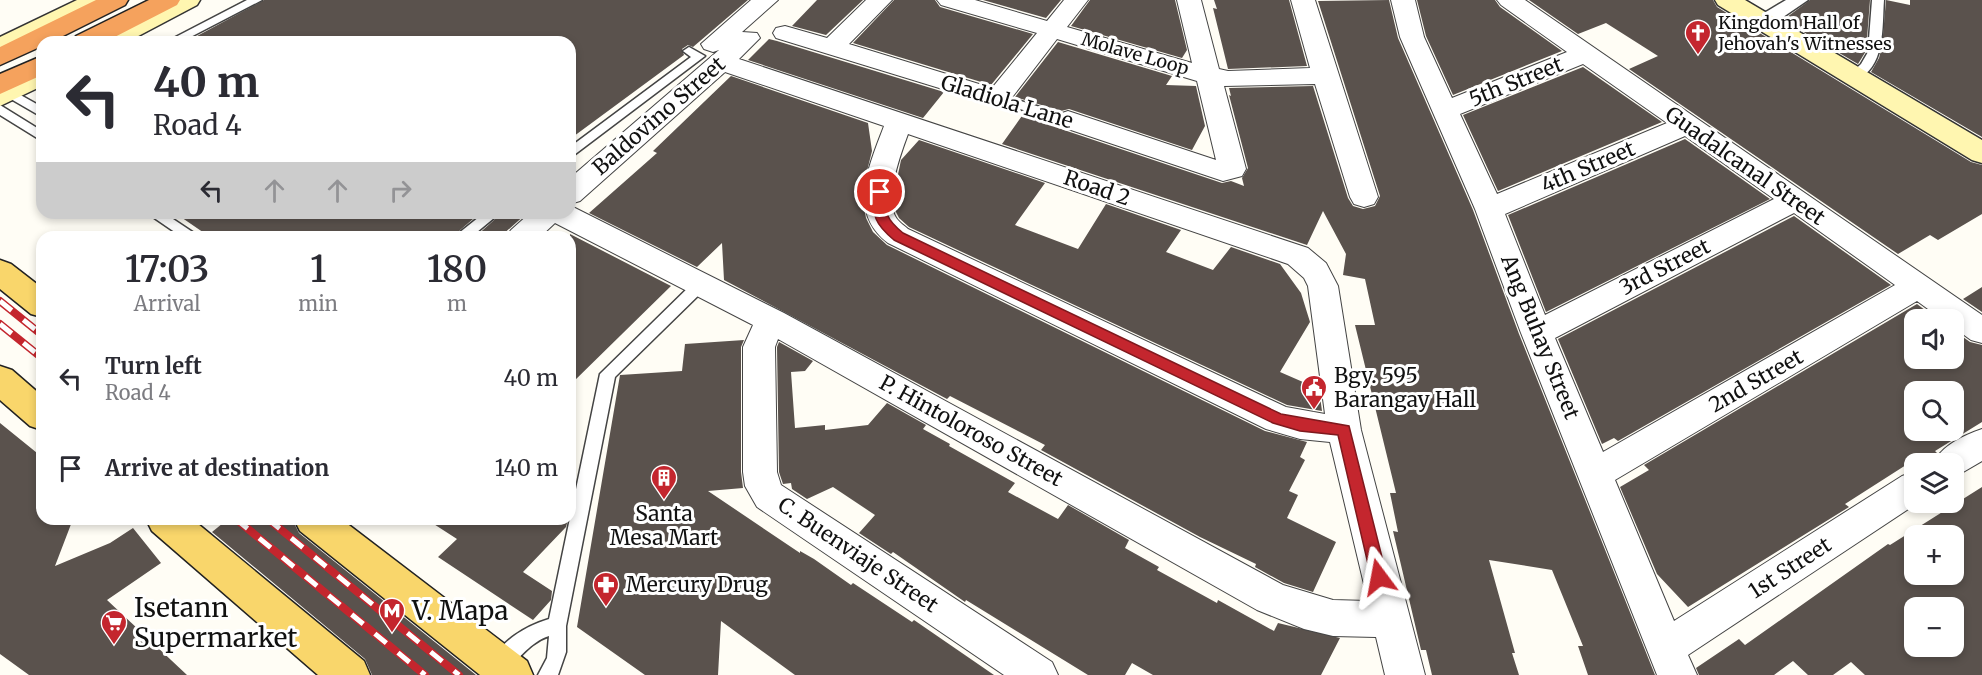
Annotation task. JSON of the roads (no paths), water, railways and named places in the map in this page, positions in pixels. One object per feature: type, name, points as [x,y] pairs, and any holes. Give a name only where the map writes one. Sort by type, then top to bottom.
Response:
[{"type":"highway","points":[[43,36],[116,0]]},
{"type":"highway","points":[[97,36],[168,0]]},
{"type":"highway","points":[[0,57],[36,39]]},
{"type":"highway","points":[[2,96],[36,69]]},
{"type":"main road","points":[[0,47],[98,0]]},
{"type":"main road","points":[[119,36],[188,0]]},
{"type":"main road","points":[[1727,0],[1982,153]]},
{"type":"main road","points":[[2,96],[36,78]]},
{"type":"main road","points":[[0,272],[36,300]]},
{"type":"main road","points":[[0,380],[36,411]]},
{"type":"main road","points":[[172,525],[349,675]]},
{"type":"main road","points":[[321,525],[505,670]]},
{"type":"street","points":[[703,56],[765,0]]},
{"type":"street","points":[[832,47],[880,0]]},
{"type":"street","name":"Molave Loop","points":[[949,0],[1206,75],[1228,79],[1324,76]]},
{"type":"street","points":[[998,98],[1076,0]]},
{"type":"street","points":[[1189,0],[1206,75]]},
{"type":"street","points":[[1304,0],[1324,76],[1364,197]]},
{"type":"street","name":"Ang Buhay Street","points":[[1403,0],[1412,37],[1489,210],[1536,333],[1672,662]]},
{"type":"street","name":"Guadalcanal Street","points":[[1509,0],[1982,331]]},
{"type":"street","points":[[1762,22],[1799,0]]},
{"type":"street","name":"Gladiola Lane","points":[[785,33],[998,98]]},
{"type":"street","name":"Baldovino Street","points":[[576,188],[703,56],[748,38]]},
{"type":"street","name":"5th Street","points":[[1446,110],[1585,54]]},
{"type":"street","name":"Road 2","points":[[703,56],[1298,256],[1315,270],[1323,286],[1344,430],[1389,619],[1405,675]]},
{"type":"street","name":"Gladiola Lane","points":[[1068,120],[1223,172],[1229,172],[1232,169],[1206,75]]},
{"type":"street","points":[[899,121],[881,174],[879,210],[884,224],[898,237],[1278,419],[1300,425],[1344,430]]},
{"type":"street","name":"4th Street","points":[[1489,210],[1686,125]]},
{"type":"street","name":"3rd Street","points":[[1536,333],[1794,201]]},
{"type":"street","points":[[528,231],[541,219]]},
{"type":"street","name":"P. Hintoloroso Street","points":[[573,219],[773,321],[1270,598],[1304,611],[1333,618],[1389,619]]},
{"type":"street","name":"2nd Street","points":[[1595,474],[1917,287]]},
{"type":"street","name":"C. Buenviaje Street","points":[[773,321],[759,347],[762,486],[770,496],[1038,675]]},
{"type":"street","points":[[1964,455],[1982,443]]},
{"type":"street","name":"1st Street","points":[[1672,662],[1904,494]]},
{"type":"lane","points":[[184,36],[256,0]]},
{"type":"lane","points":[[1854,75],[1866,66],[1874,52],[1878,0]]},
{"type":"lane","points":[[576,150],[703,56]]},
{"type":"lane","points":[[2,96],[36,110]]},
{"type":"lane","points":[[2,96],[24,125],[36,133]]},
{"type":"lane","name":"Gladiola Lane","points":[[998,98],[1068,120]]},
{"type":"lane","points":[[24,125],[36,117]]},
{"type":"lane","points":[[164,219],[183,231]]},
{"type":"lane","points":[[469,231],[485,219]]},
{"type":"lane","points":[[576,493],[590,462],[608,374],[700,284]]},
{"type":"lane","points":[[547,675],[553,668],[559,646],[558,626],[572,525]]},
{"type":"lane","points":[[505,670],[517,644],[539,630],[558,626]]},
{"type":"railway","points":[[0,301],[36,330]]},
{"type":"railway","points":[[0,324],[36,353]]},
{"type":"railway","points":[[243,525],[425,675]]},
{"type":"railway","points":[[275,525],[459,675]]},
{"type":"place","name":"Kingdom Hall of Jehovah's Witnesses","points":[[1698,56]]},
{"type":"place","name":"Bgy. 595 Barangay Hall","points":[[1314,411]]},
{"type":"place","name":"Santa Mesa Mart","points":[[664,501]]},
{"type":"place","name":"Mercury Drug","points":[[606,608]]},
{"type":"place","name":"V. Mapa","points":[[392,634]]},
{"type":"place","name":"Isetann Supermarket","points":[[114,646]]}]
